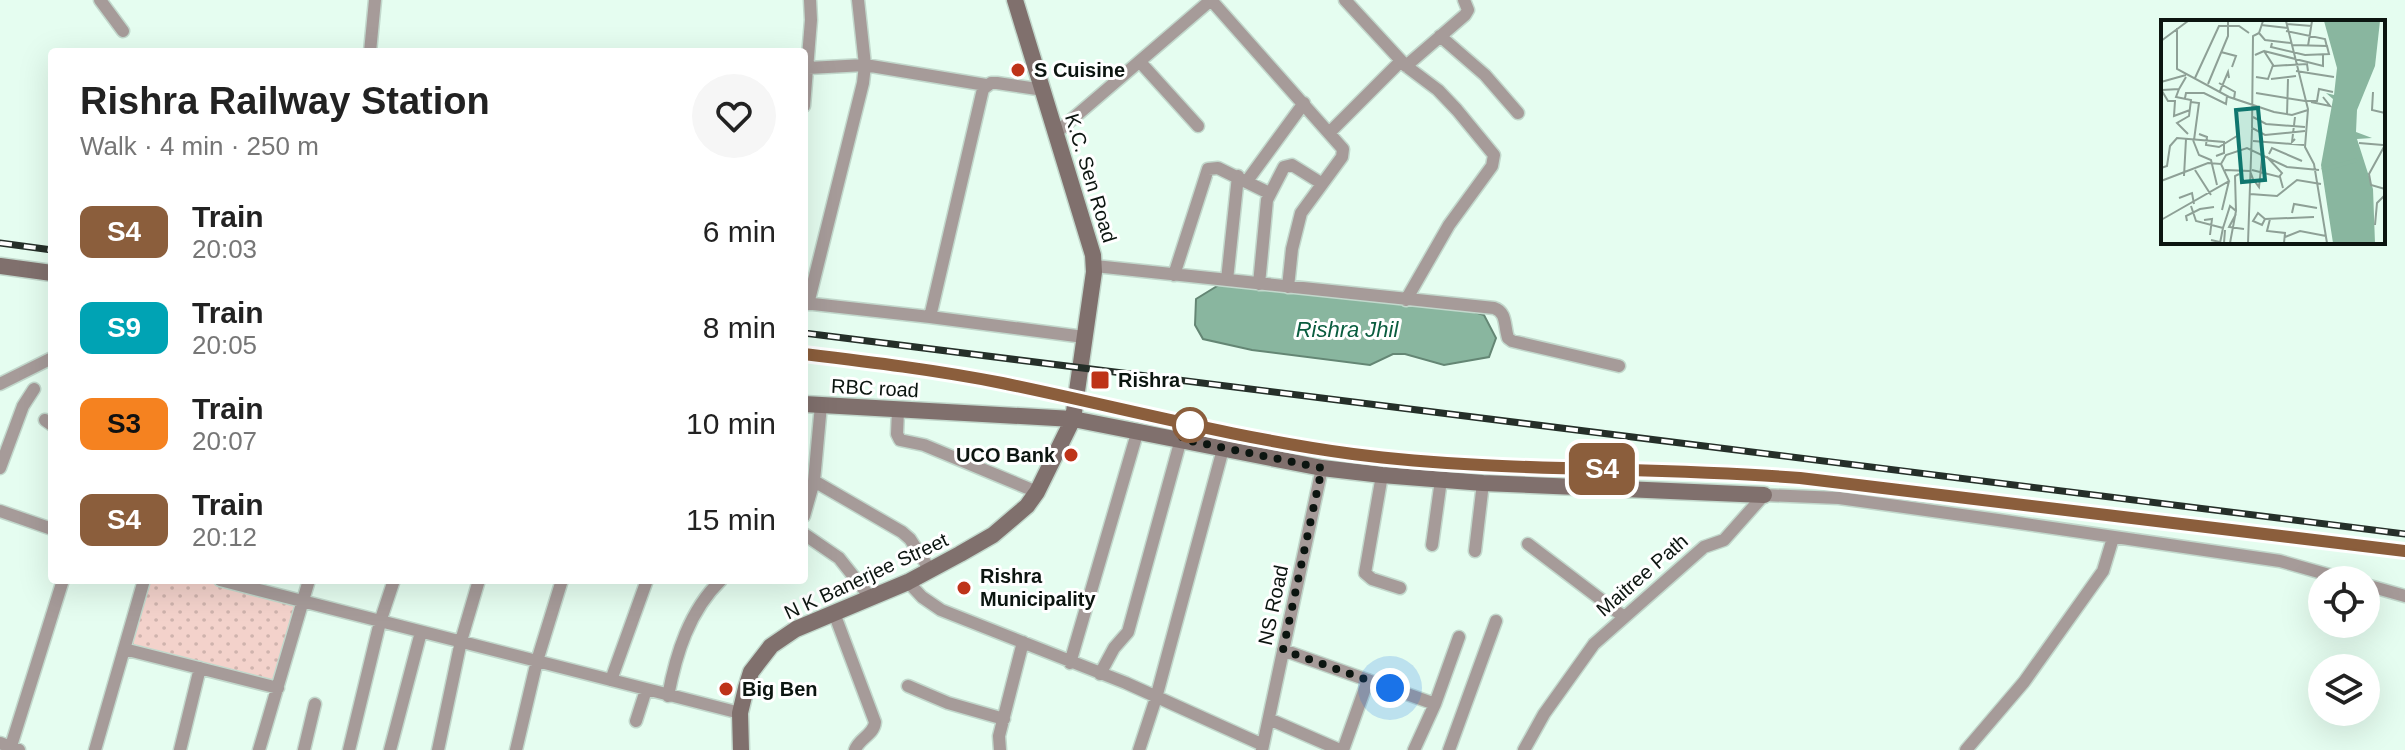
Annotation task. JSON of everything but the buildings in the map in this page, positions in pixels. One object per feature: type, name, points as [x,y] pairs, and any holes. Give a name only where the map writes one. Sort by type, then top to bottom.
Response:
[{"type":"street","points":[[100,0],[123,31]]},
{"type":"street","points":[[370,48],[375,0]]},
{"type":"street","points":[[810,0],[808,68],[865,65],[986,85],[997,83],[1044,90]]},
{"type":"street","points":[[808,296],[860,97],[865,65],[858,0]]},
{"type":"street","name":"K.C. Sen Road","points":[[1015,0],[1095,266],[1073,419]]},
{"type":"street","points":[[1056,133],[1211,0],[1341,144],[1344,152],[1305,204],[1296,228],[1288,287]]},
{"type":"street","points":[[1345,0],[1403,63],[1438,90],[1457,110],[1492,150],[1495,161],[1449,225],[1406,300]]},
{"type":"street","points":[[1330,132],[1403,63],[1465,15],[1468,10],[1464,0]]},
{"type":"street","points":[[1440,36],[1485,75],[1518,113]]},
{"type":"street","points":[[1140,62],[1198,126]]},
{"type":"street","points":[[930,317],[986,85]]},
{"type":"street","points":[[1227,280],[1243,178],[1304,103]]},
{"type":"street","points":[[1259,284],[1269,193],[1286,165],[1292,165],[1321,183]]},
{"type":"street","points":[[1174,275],[1208,169],[1218,168],[1269,193]]},
{"type":"street","points":[[0,266],[48,272]]},
{"type":"street","points":[[1095,266],[1494,308],[1504,315],[1508,338],[1512,341],[1619,366]]},
{"type":"street","points":[[808,304],[1084,337]]},
{"type":"street","points":[[0,384],[48,360]]},
{"type":"street","points":[[0,468],[23,406],[34,389]]},
{"type":"street","points":[[808,502],[814,481],[813,404]]},
{"type":"street","name":"RBC road","points":[[813,404],[1073,419],[1322,468],[1382,475],[1483,483],[1764,495]]},
{"type":"street","points":[[898,410],[897,434],[900,440],[924,445],[1037,492]]},
{"type":"street","name":"N K Banerjee Street","points":[[741,750],[740,713],[751,672],[771,646],[796,629],[908,582],[993,535],[1027,506],[1037,492],[1073,419]]},
{"type":"street","points":[[1070,663],[1138,430]]},
{"type":"street","points":[[1100,674],[1114,648],[1128,632],[1181,439]]},
{"type":"street","points":[[1139,750],[1223,449]]},
{"type":"street","name":"NS Road","points":[[1262,748],[1322,468]]},
{"type":"street","points":[[1382,475],[1365,573],[1372,579],[1400,588]]},
{"type":"street","points":[[1432,545],[1441,480]]},
{"type":"street","points":[[814,481],[902,532],[930,570]]},
{"type":"street","points":[[1475,551],[1483,483]]},
{"type":"street","points":[[1764,495],[1839,498],[2280,561],[2308,569]]},
{"type":"street","name":"Maitree Path","points":[[1524,750],[1544,714],[1594,644],[1704,547],[1724,540],[1764,495]]},
{"type":"street","points":[[1,514],[48,528]]},
{"type":"street","points":[[808,537],[839,558],[870,597]]},
{"type":"street","points":[[1966,750],[2024,682],[2103,571],[2113,538]]},
{"type":"street","points":[[1528,544],[1624,617]]},
{"type":"street","points":[[908,582],[941,610],[1156,698],[1262,748]]},
{"type":"street","points":[[10,746],[62,584]]},
{"type":"street","points":[[95,750],[143,584]]},
{"type":"street","points":[[235,584],[740,713]]},
{"type":"street","points":[[259,750],[308,584]]},
{"type":"street","points":[[349,750],[380,622],[393,584]]},
{"type":"street","points":[[438,750],[461,641],[478,584]]},
{"type":"street","points":[[516,750],[537,661],[561,584]]},
{"type":"street","points":[[611,680],[646,584]]},
{"type":"street","points":[[668,696],[679,649],[689,625],[704,599],[717,584]]},
{"type":"street","points":[[2380,589],[2405,596]]},
{"type":"street","points":[[834,613],[875,722],[874,729],[858,743],[855,750]]},
{"type":"street","points":[[1449,750],[1496,621]]},
{"type":"street","points":[[390,750],[421,632]]},
{"type":"street","points":[[1414,750],[1435,704],[1459,637]]},
{"type":"street","points":[[1000,750],[999,736],[1023,642]]},
{"type":"street","points":[[124,649],[278,688]]},
{"type":"street","points":[[1283,650],[1435,704]]},
{"type":"street","points":[[180,750],[200,668]]},
{"type":"street","points":[[1269,719],[1341,750],[1368,680]]},
{"type":"street","points":[[908,686],[948,703],[1004,719]]},
{"type":"street","points":[[636,721],[646,690]]},
{"type":"street","points":[[304,750],[315,704]]},
{"type":"shaded area","points":[[143,584],[235,584],[301,602],[278,688],[124,649]]},
{"type":"water","name":"Rishra Jhil","points":[[1227,280],[1468,310],[1484,315],[1496,338],[1489,357],[1444,365],[1405,354],[1393,354],[1370,365],[1252,350],[1203,339],[1195,325],[1196,299]]},
{"type":"railway","points":[[0,243],[48,249]]},
{"type":"railway","points":[[808,334],[2405,534]]},
{"type":"railway","points":[[808,355],[971,377],[1229,433],[1353,454],[1464,464],[1800,478],[2405,551]]},
{"type":"train","name":"S4","points":[[808,355],[951,373],[1256,439],[1353,454],[1472,465],[1719,471],[1800,478],[2405,551]]},
{"type":"place","name":"S Cuisine","points":[[1018,70]]},
{"type":"place","name":"Rishra","points":[[1100,380]]},
{"type":"place","name":"UCO Bank","points":[[1071,455]]},
{"type":"place","name":"Rishra Municipality","points":[[964,588]]},
{"type":"place","name":"Big Ben","points":[[726,689]]},
{"type":"route","points":[[1190,425],[1181,439],[1322,468],[1283,650],[1390,688]]}]
